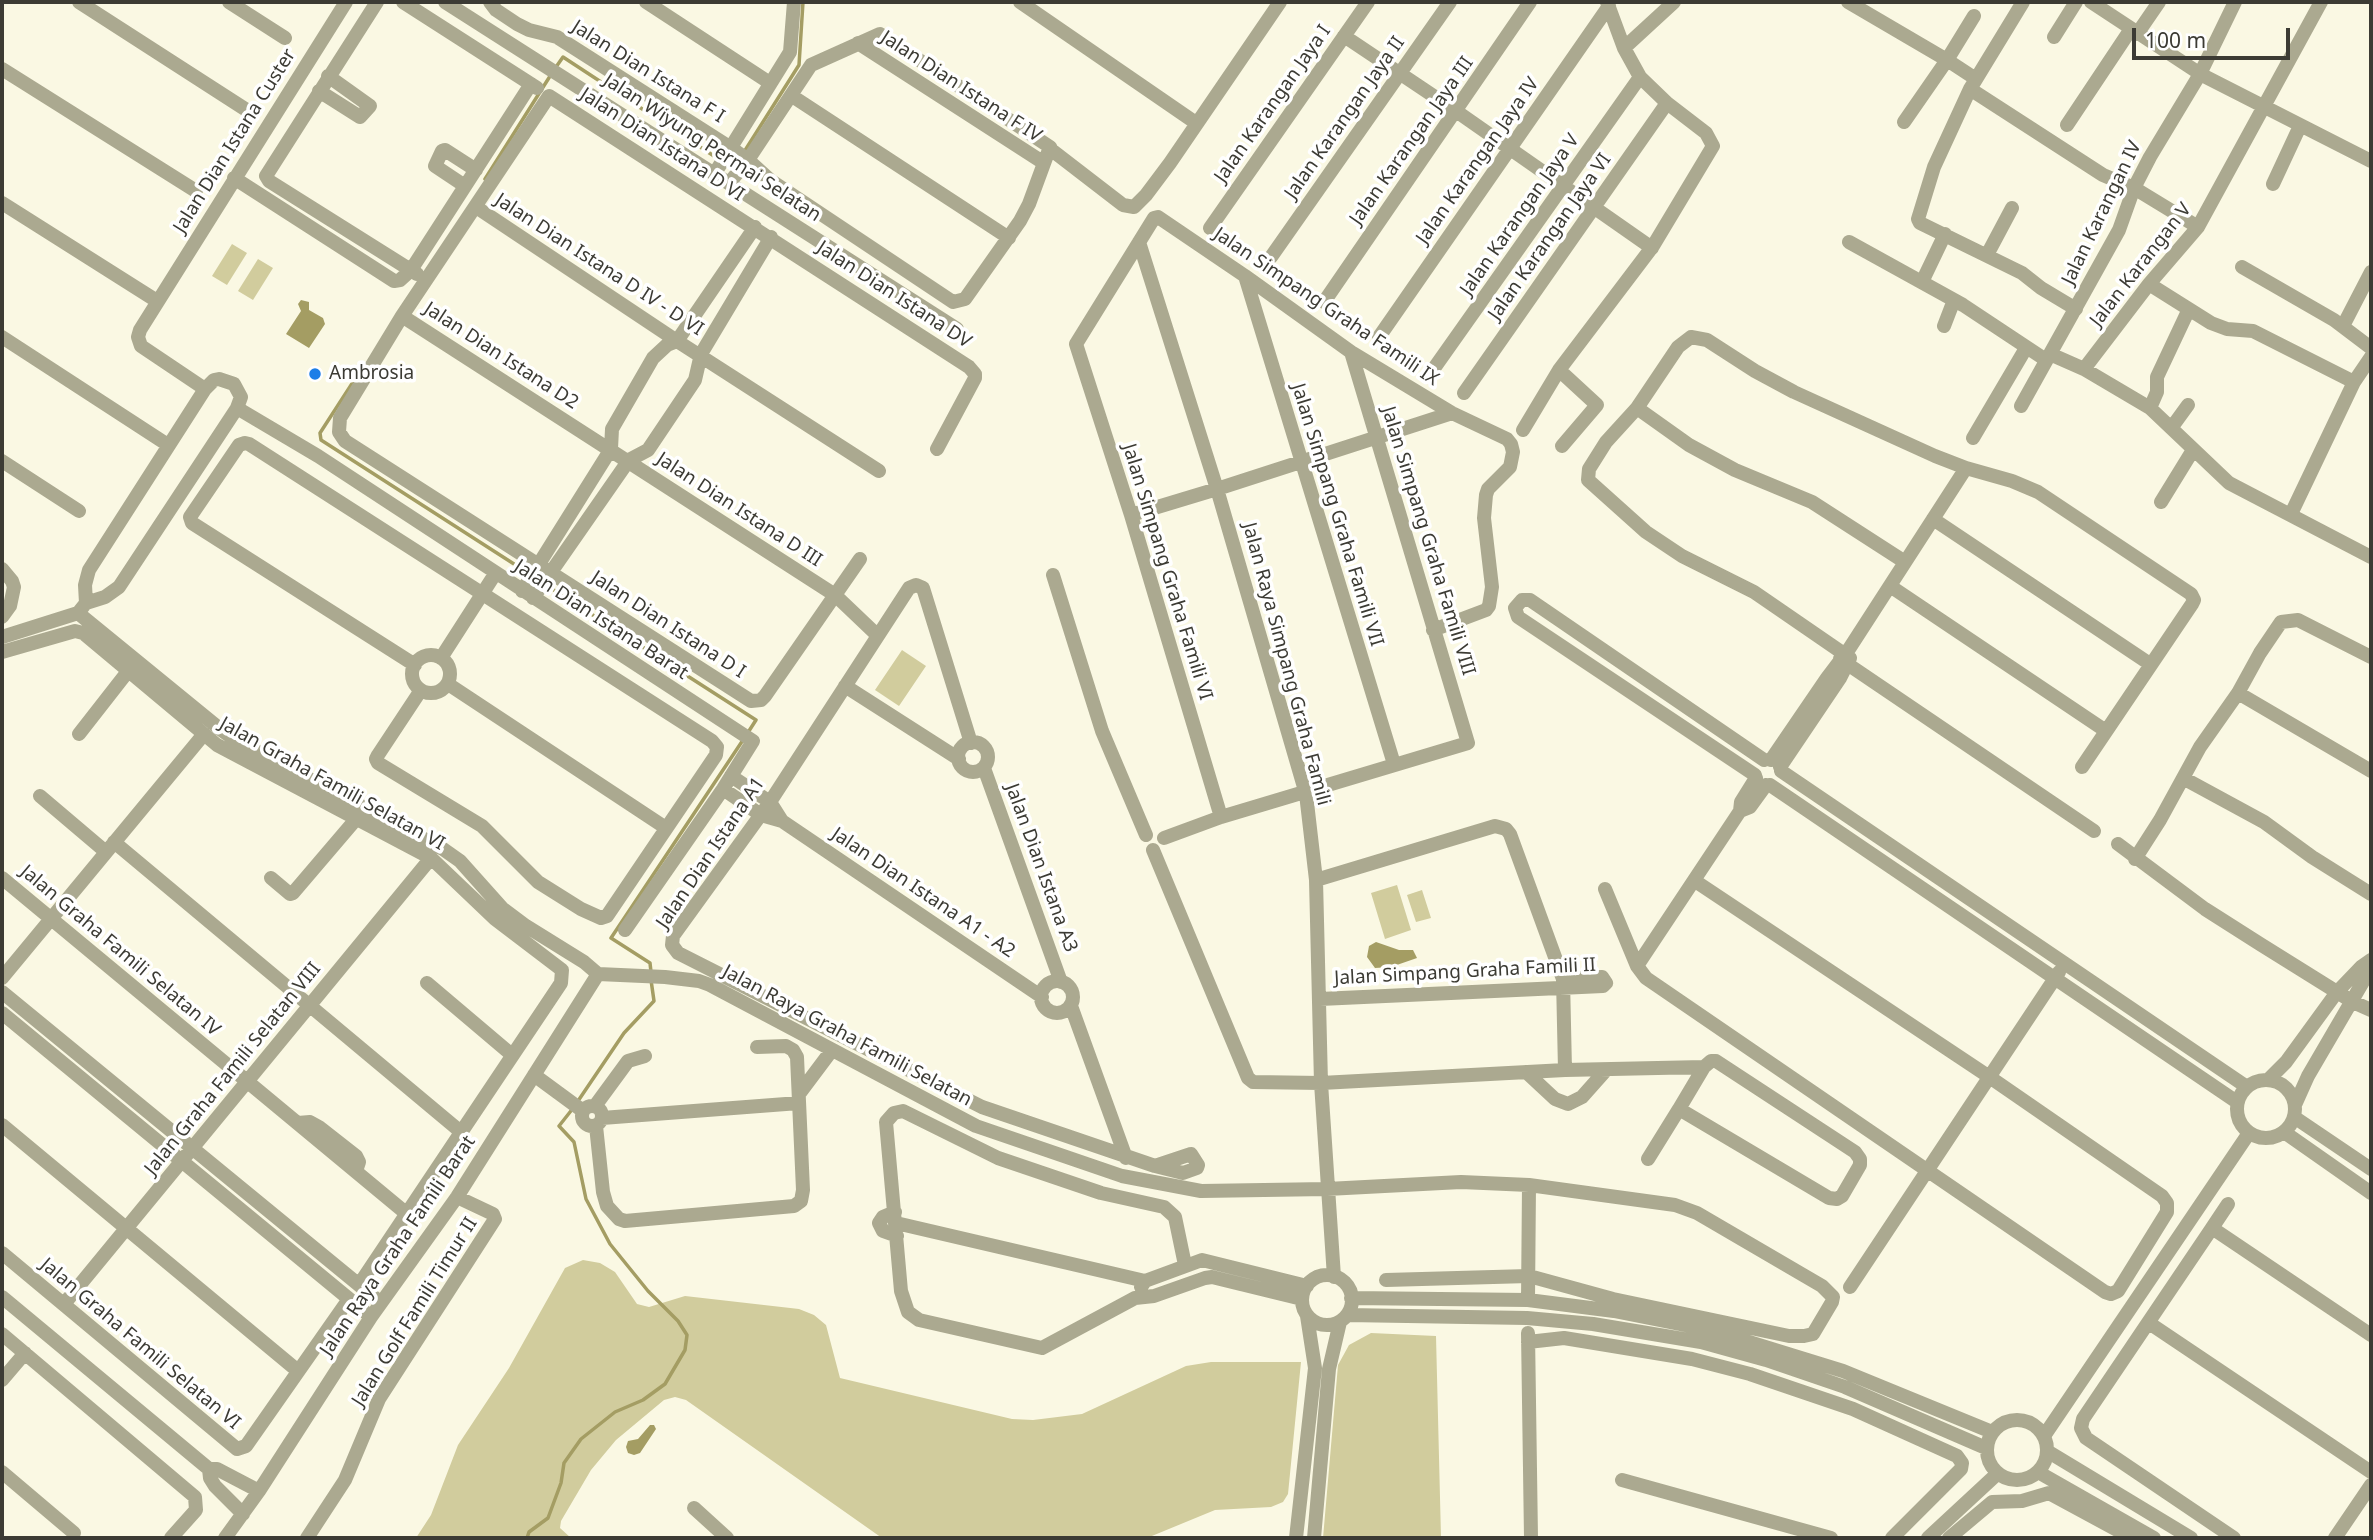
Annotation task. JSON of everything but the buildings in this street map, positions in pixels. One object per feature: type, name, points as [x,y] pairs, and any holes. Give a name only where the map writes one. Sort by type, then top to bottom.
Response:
[{"type":"street","name":"Jalan Dian Istana Custer","points":[[79,2],[245,108]]},
{"type":"street","name":"Jalan Dian Istana Custer","points":[[229,2],[285,37]]},
{"type":"street","name":"Jalan Dian Istana Custer","points":[[205,388],[141,346],[138,337],[140,330],[346,2]]},
{"type":"street","points":[[377,2],[267,172],[267,179],[418,275]]},
{"type":"street","points":[[234,178],[394,281],[418,275],[465,186],[539,89],[403,2]]},
{"type":"street","name":"Jalan Wiyung Permai Selatan","points":[[445,2],[716,171],[957,329]]},
{"type":"street","name":"Jalan Dian Istana F I","points":[[490,2],[496,10],[528,30],[557,37],[737,154],[770,180],[953,302],[965,299],[1009,238],[1029,204],[1048,146]]},
{"type":"street","points":[[646,2],[770,83]]},
{"type":"street","points":[[1020,2],[1196,123]]},
{"type":"street","points":[[1048,146],[1123,205],[1134,206],[1146,195],[1280,2]]},
{"type":"street","name":"Jalan Karangan Jaya I","points":[[1210,228],[1368,2]]},
{"type":"street","name":"Jalan Karangan Jaya II","points":[[1271,257],[1450,2]]},
{"type":"street","name":"Jalan Karangan Jaya III","points":[[1324,302],[1530,2]]},
{"type":"street","points":[[1624,48],[1674,2]]},
{"type":"street","points":[[1848,2],[1947,60],[1973,84],[2103,175],[2134,188],[2198,227]]},
{"type":"street","points":[[2023,2],[1973,84],[1934,167],[1918,219],[1920,223],[2022,273],[2076,309]]},
{"type":"street","points":[[2054,37],[2076,2]]},
{"type":"street","points":[[2091,2],[2200,74],[2371,161]]},
{"type":"street","points":[[2067,125],[2134,31],[2159,2]]},
{"type":"street","name":"Jalan Karangan IV","points":[[2021,406],[2119,230],[2134,188],[2200,74],[2235,2]]},
{"type":"street","name":"Jalan Karangan V","points":[[2084,369],[2149,284],[2198,227],[2321,2]]},
{"type":"street","points":[[716,171],[737,154],[770,83],[790,52],[792,3]]},
{"type":"street","points":[[1523,429],[1559,370],[1651,248],[1713,149],[1706,132],[1667,103],[1640,77],[1624,48],[1608,4]]},
{"type":"street","name":"Jalan Karangan Jaya IV","points":[[1379,337],[1608,4]]},
{"type":"street","points":[[1905,122],[1973,16]]},
{"type":"street","name":"Jalan Dian Istana F IV","points":[[730,182],[737,154],[792,96],[811,65],[881,34],[1048,146]]},
{"type":"street","points":[[1344,36],[1510,148],[1651,248]]},
{"type":"street","name":"Jalan Dian Istana F IV","points":[[858,43],[1044,163]]},
{"type":"street","name":"Jalan Dian Istana Custer","points":[[2,69],[197,191]]},
{"type":"street","points":[[319,91],[360,117],[370,106],[328,76]]},
{"type":"street","name":"Jalan Karangan Jaya V","points":[[1430,374],[1640,77]]},
{"type":"street","name":"Jalan Dian Istana D VI","points":[[402,316],[418,275],[476,207],[539,89],[763,232],[677,341],[667,345],[653,358],[612,429],[611,449]]},
{"type":"street","points":[[792,96],[1009,238]]},
{"type":"street","name":"Jalan Karangan Jaya VI","points":[[1465,393],[1667,103]]},
{"type":"street","points":[[2273,184],[2300,126]]},
{"type":"street","points":[[465,186],[435,166],[438,157],[445,150],[476,170]]},
{"type":"street","points":[[2,203],[157,301]]},
{"type":"street","name":"Jalan Dian Istana D IV - D VI","points":[[476,207],[879,471]]},
{"type":"street","points":[[1987,255],[2012,208]]},
{"type":"street","points":[[763,232],[778,213]]},
{"type":"street","name":"Jalan Simpang Graha Famili IX","points":[[1077,339],[1153,218],[1158,218],[1351,352],[1452,413],[1507,439],[1512,448],[1512,464],[1488,489],[1486,495],[1484,518],[1492,587],[1489,606],[1486,610],[1433,630]]},
{"type":"street","name":"Jalan Dian Istana D III","points":[[763,232],[701,354],[695,380],[648,450],[629,460],[835,595],[877,635]]},
{"type":"street","name":"Jalan Dian Istana DV","points":[[763,232],[973,370],[975,379],[937,449]]},
{"type":"street","points":[[1922,282],[1945,234]]},
{"type":"street","name":"Jalan Raya Simpang Graha Famili","points":[[1139,242],[1217,489],[1306,794],[1316,880],[1321,1083],[1334,1277]]},
{"type":"street","points":[[1849,242],[1954,300],[2026,348],[2084,369],[2150,408],[2229,483],[2371,557]]},
{"type":"street","points":[[2242,267],[2312,307],[2371,348]]},
{"type":"street","points":[[2343,327],[2371,272]]},
{"type":"street","name":"Jalan Simpang Graha Famili VII","points":[[1245,276],[1394,764]]},
{"type":"street","points":[[2149,284],[2211,323],[2227,329],[2253,331],[2354,382]]},
{"type":"street","points":[[1944,326],[1954,300]]},
{"type":"street","points":[[2150,408],[2157,392],[2157,377],[2189,309]]},
{"type":"street","name":"Jalan Dian Istana D2","points":[[543,571],[345,441],[339,432],[340,418],[402,316],[629,460]]},
{"type":"street","points":[[2,337],[168,445]]},
{"type":"street","points":[[2082,767],[2192,604],[2194,600],[2191,594],[2038,492],[2012,481],[1966,468],[1794,392],[1755,372],[1700,337],[1691,337],[1678,347],[1637,408],[1606,442],[1591,464],[1587,474],[1591,485],[1646,532],[1682,556],[1754,592],[2094,831]]},
{"type":"street","name":"Jalan Simpang Graha Famili VI","points":[[1077,339],[1076,346],[1131,515],[1221,817]]},
{"type":"street","points":[[1973,438],[2026,348]]},
{"type":"street","name":"Jalan Simpang Graha Famili VIII","points":[[1351,352],[1433,630],[1469,740],[1466,744],[1394,764]]},
{"type":"street","points":[[2291,514],[2354,382],[2368,366]]},
{"type":"street","points":[[1559,370],[1597,405],[1562,446]]},
{"type":"street","points":[[2,637],[82,608],[119,587],[237,408],[241,397],[234,384],[219,379],[205,388],[89,570],[82,608]]},
{"type":"street","points":[[2172,427],[2188,405]]},
{"type":"street","name":"Jalan Dian Istana Barat","points":[[237,408],[318,456],[495,574],[530,592],[752,741],[723,789],[625,930]]},
{"type":"street","points":[[1637,408],[1689,445],[1735,470],[1812,502],[1905,562]]},
{"type":"street","points":[[1131,515],[1452,413]]},
{"type":"street","points":[[415,664],[192,523],[190,517],[239,445],[249,444],[712,741],[717,747],[716,755],[607,916],[601,918],[581,909],[538,882],[482,826],[378,763],[378,755],[421,691]]},
{"type":"street","points":[[530,592],[611,449]]},
{"type":"street","points":[[2161,502],[2193,450]]},
{"type":"street","points":[[543,571],[629,460]]},
{"type":"street","points":[[2,461],[79,510]]},
{"type":"street","points":[[1762,781],[1755,769],[1774,765],[1966,468]]},
{"type":"street","points":[[1933,519],[2150,664]]},
{"type":"street","name":"Jalan Dian Istana D I","points":[[543,571],[751,701],[761,700],[765,696],[860,559]]},
{"type":"street","points":[[2,569],[12,581],[13,587],[10,606],[2,617]]},
{"type":"street","points":[[441,658],[495,574]]},
{"type":"street","points":[[1053,575],[1102,731],[1146,835],[1145,843],[1153,850],[1248,1078],[1257,1083],[1321,1083],[1566,1070],[1704,1067]]},
{"type":"street","name":"Jalan Dian Istana A1","points":[[971,743],[923,588],[916,585],[909,588],[877,635],[770,802],[673,936],[672,945],[678,953],[982,1107],[1155,1166]]},
{"type":"street","points":[[1890,586],[2106,731]]},
{"type":"street","points":[[2237,1102],[1518,617],[1515,608],[1522,600],[1530,600],[2247,1087]]},
{"type":"street","points":[[82,608],[143,668],[237,741],[443,849],[460,861],[502,908],[584,961],[598,974]]},
{"type":"street","points":[[2135,859],[2206,737],[2238,693],[2277,627],[2287,620],[2298,620],[2371,657]]},
{"type":"street","name":"Jalan Graha Famili Selatan VI","points":[[2,652],[78,631],[83,633],[217,745],[431,858],[495,919],[562,970],[561,983],[359,1285]]},
{"type":"street","points":[[427,656],[441,658],[450,670],[448,684],[436,693],[421,691],[413,679],[415,664],[427,656]]},
{"type":"street","points":[[79,734],[129,670]]},
{"type":"street","points":[[448,684],[666,828]]},
{"type":"street","points":[[845,686],[958,759],[969,772],[980,771],[988,762],[987,751],[983,746],[971,743],[961,748],[958,759]]},
{"type":"street","points":[[2238,693],[2371,771]]},
{"type":"street","points":[[2,978],[204,734]]},
{"type":"street","points":[[1153,850],[1159,849],[1164,838],[1221,817],[1306,794],[1394,764]]},
{"type":"street","points":[[1762,781],[1778,780],[1774,765]]},
{"type":"street","name":"Jalan Dian Istana A3","points":[[984,768],[1061,982]]},
{"type":"street","name":"Jalan Dian Istana A1 - A2","points":[[731,776],[770,802],[782,821]]},
{"type":"street","points":[[2183,778],[2264,822],[2312,857],[2371,894]]},
{"type":"street","points":[[1637,966],[1740,811],[1750,807],[1762,781]]},
{"type":"street","name":"Jalan Dian Istana A1 - A2","points":[[723,789],[761,815],[782,821],[1042,997]]},
{"type":"street","points":[[40,796],[170,889],[461,1132]]},
{"type":"street","points":[[271,878],[290,894],[293,893],[357,818]]},
{"type":"street","points":[[1316,880],[1494,825],[1500,826],[1510,834],[1564,983],[1566,1070]]},
{"type":"street","points":[[1146,835],[1156,831],[1164,838]]},
{"type":"street","points":[[2118,844],[2205,909],[2353,1002],[2371,1010]]},
{"type":"street","name":"Jalan Graha Famili Selatan VIII","points":[[64,1304],[431,858]]},
{"type":"street","name":"Jalan Graha Famili Selatan IV","points":[[2,878],[407,1214]]},
{"type":"street","points":[[1605,889],[1637,966],[1646,978],[2105,1292],[2111,1294],[2118,1291],[2167,1212],[2167,1203],[2162,1196],[1989,1076],[1695,881]]},
{"type":"street","points":[[2268,1080],[2286,1062],[2337,992],[2371,960]]},
{"type":"street","points":[[1850,1287],[2064,965]]},
{"type":"street","points":[[2371,968],[2308,1076],[2294,1111],[2284,1132],[2273,1138],[2261,1138],[2249,1133],[2241,1125],[2237,1114],[2237,1102],[2247,1087],[2268,1080],[2280,1084],[2290,1093],[2294,1111],[2371,1170]]},
{"type":"street","name":"Jalan Raya Graha Famili Selatan","points":[[598,974],[665,976],[710,985],[976,1126],[1122,1176],[1200,1191],[1327,1189],[1461,1182],[1529,1185],[1686,1208],[1822,1286],[1830,1292],[1832,1302],[1813,1334],[1788,1336],[1613,1299],[1529,1276]]},
{"type":"street","name":"Jalan Raya Graha Famili Barat","points":[[225,1538],[259,1491],[371,1317],[457,1197],[598,974]]},
{"type":"street","points":[[1061,982],[1071,989],[1073,1000],[1066,1011],[1053,1013],[1043,1004],[1042,997],[1043,991],[1050,983],[1061,982]]},
{"type":"street","points":[[427,983],[512,1055]]},
{"type":"street","name":"Jalan Simpang Graha Famili II","points":[[1320,999],[1564,983]]},
{"type":"street","points":[[2,992],[381,1303]]},
{"type":"street","points":[[1071,1006],[1126,1158]]},
{"type":"street","points":[[2,1013],[371,1317]]},
{"type":"street","points":[[645,1056],[628,1061],[591,1114],[607,1206],[619,1219],[625,1221],[785,1209],[801,1201],[803,1190],[797,1057],[793,1050],[786,1046],[757,1046]]},
{"type":"street","points":[[799,1098],[832,1050]]},
{"type":"street","points":[[1648,1159],[1704,1067],[1711,1061],[1722,1063],[1855,1152],[1860,1158],[1860,1165],[1842,1196],[1837,1199],[1829,1198],[1679,1109]]},
{"type":"street","points":[[1526,1072],[1555,1099],[1568,1104],[1582,1097],[1606,1070]]},
{"type":"street","points":[[534,1076],[591,1114],[799,1098]]},
{"type":"street","points":[[1185,1265],[1175,1217],[1164,1207],[1101,1193],[998,1158],[903,1111],[894,1113],[886,1122],[901,1291],[908,1312],[914,1317],[1042,1348],[1135,1298],[1154,1296],[1212,1277],[1305,1293]]},
{"type":"street","points":[[2,1125],[298,1371]]},
{"type":"street","points":[[2284,1132],[2371,1193]]},
{"type":"street","points":[[2044,1436],[2249,1133]]},
{"type":"street","points":[[1528,1300],[1529,1185]]},
{"type":"street","name":"Jalan Golf Famili Timur II","points":[[307,1538],[345,1480],[379,1399],[495,1219],[493,1214],[457,1197]]},
{"type":"street","points":[[2228,1205],[2083,1419],[2081,1428],[2086,1438],[2234,1538]]},
{"type":"street","points":[[896,1223],[1144,1282],[1185,1265],[1208,1260],[1305,1293]]},
{"type":"street","points":[[2212,1228],[2371,1335]]},
{"type":"street","name":"Jalan Graha Famili Selatan VI","points":[[2,1252],[237,1449],[246,1446],[349,1299]]},
{"type":"street","points":[[1385,1280],[1529,1276]]},
{"type":"street","points":[[1296,1538],[1315,1368],[1305,1293],[1319,1277],[1334,1277],[1346,1285],[1352,1298],[1329,1369],[1314,1538]]},
{"type":"street","points":[[1144,1282],[1154,1296]]},
{"type":"street","points":[[1135,1298],[1144,1282]]},
{"type":"street","points":[[2,1297],[209,1469],[217,1469],[259,1491]]},
{"type":"street","points":[[1352,1298],[1528,1300],[1614,1311],[1710,1330],[1843,1371],[1992,1432]]},
{"type":"street","points":[[1307,1315],[1319,1324],[1326,1325],[1343,1319],[1527,1318],[1593,1324],[1701,1342],[1845,1387],[1986,1448]]},
{"type":"street","points":[[1527,1318],[1531,1538]]},
{"type":"street","points":[[2149,1323],[2371,1472]]},
{"type":"street","points":[[2,1334],[192,1493],[197,1503],[196,1510],[171,1538]]},
{"type":"street","points":[[1528,1342],[1564,1338],[1692,1359],[1750,1374],[1853,1409],[1957,1456],[1962,1463],[1961,1469],[1892,1538]]},
{"type":"street","points":[[2,1380],[25,1353]]},
{"type":"street","points":[[2019,1419],[2034,1424],[2044,1436],[2048,1451],[2043,1466],[2029,1478],[2018,1481],[1997,1474],[1988,1463],[1986,1448],[1992,1432],[2004,1422],[2019,1419]]},
{"type":"street","points":[[2048,1451],[2191,1538]]},
{"type":"street","points":[[209,1469],[209,1478],[215,1486],[243,1514]]},
{"type":"street","points":[[2,1472],[74,1533]]},
{"type":"street","points":[[2038,1472],[2154,1538]]},
{"type":"street","points":[[1953,1532],[1997,1474]]},
{"type":"street","points":[[1622,1480],[1831,1538]]},
{"type":"street","points":[[2335,1538],[2371,1485]]},
{"type":"street","points":[[1928,1538],[1953,1532],[1990,1503],[2022,1501],[2055,1494],[2132,1538]]},
{"type":"street","points":[[694,1508],[727,1538]]},
{"type":"shaded area","points":[[232,244],[247,253],[227,285],[212,276]]},
{"type":"shaded area","points":[[258,259],[273,268],[253,300],[238,291]]},
{"type":"shaded area","points":[[301,300],[309,302],[309,310],[323,318],[325,324],[309,348],[286,334],[301,311],[298,304]]},
{"type":"shaded area","points":[[902,650],[926,666],[899,706],[875,690]]},
{"type":"shaded area","points":[[1397,885],[1411,930],[1385,939],[1371,893]]},
{"type":"shaded area","points":[[1422,890],[1431,918],[1416,922],[1407,895]]},
{"type":"shaded area","points":[[1376,942],[1399,950],[1413,950],[1417,958],[1391,967],[1375,968],[1367,957],[1369,946]]},
{"type":"shaded area","points":[[583,1260],[600,1263],[615,1272],[637,1304],[649,1307],[685,1296],[799,1309],[814,1315],[826,1325],[840,1378],[1012,1419],[1033,1420],[1082,1414],[1186,1366],[1211,1362],[1301,1362],[1288,1494],[1283,1502],[1271,1507],[1215,1510],[1147,1538],[882,1538],[686,1400],[675,1397],[664,1400],[616,1440],[591,1470],[561,1521],[560,1528],[571,1538],[416,1538],[431,1515],[458,1445],[509,1368],[565,1268]]},
{"type":"shaded area","points":[[1371,1333],[1436,1336],[1441,1538],[1323,1538],[1338,1365],[1349,1345]]},
{"type":"shaded area","points":[[650,1425],[654,1425],[656,1429],[640,1453],[628,1453],[628,1441],[638,1439]]},
{"type":"waterway","points":[[744,152],[799,65],[803,2]]},
{"type":"waterway","points":[[556,67],[563,57],[720,160]]},
{"type":"waterway","points":[[485,179],[552,73]]},
{"type":"waterway","points":[[355,379],[320,433],[321,440],[528,573]]},
{"type":"waterway","points":[[546,585],[756,720],[747,734]]},
{"type":"waterway","points":[[651,972],[650,963],[611,938],[743,740]]},
{"type":"waterway","points":[[578,1101],[624,1033],[654,1001],[651,980]]},
{"type":"waterway","points":[[527,1538],[529,1532],[548,1518],[561,1483],[564,1463],[581,1439],[615,1412],[643,1400],[665,1384],[685,1350],[687,1335],[678,1321],[648,1291],[610,1244],[586,1199],[574,1142],[559,1126],[574,1107]]},
{"type":"place","name":"Ambrosia","points":[[315,374]]}]
